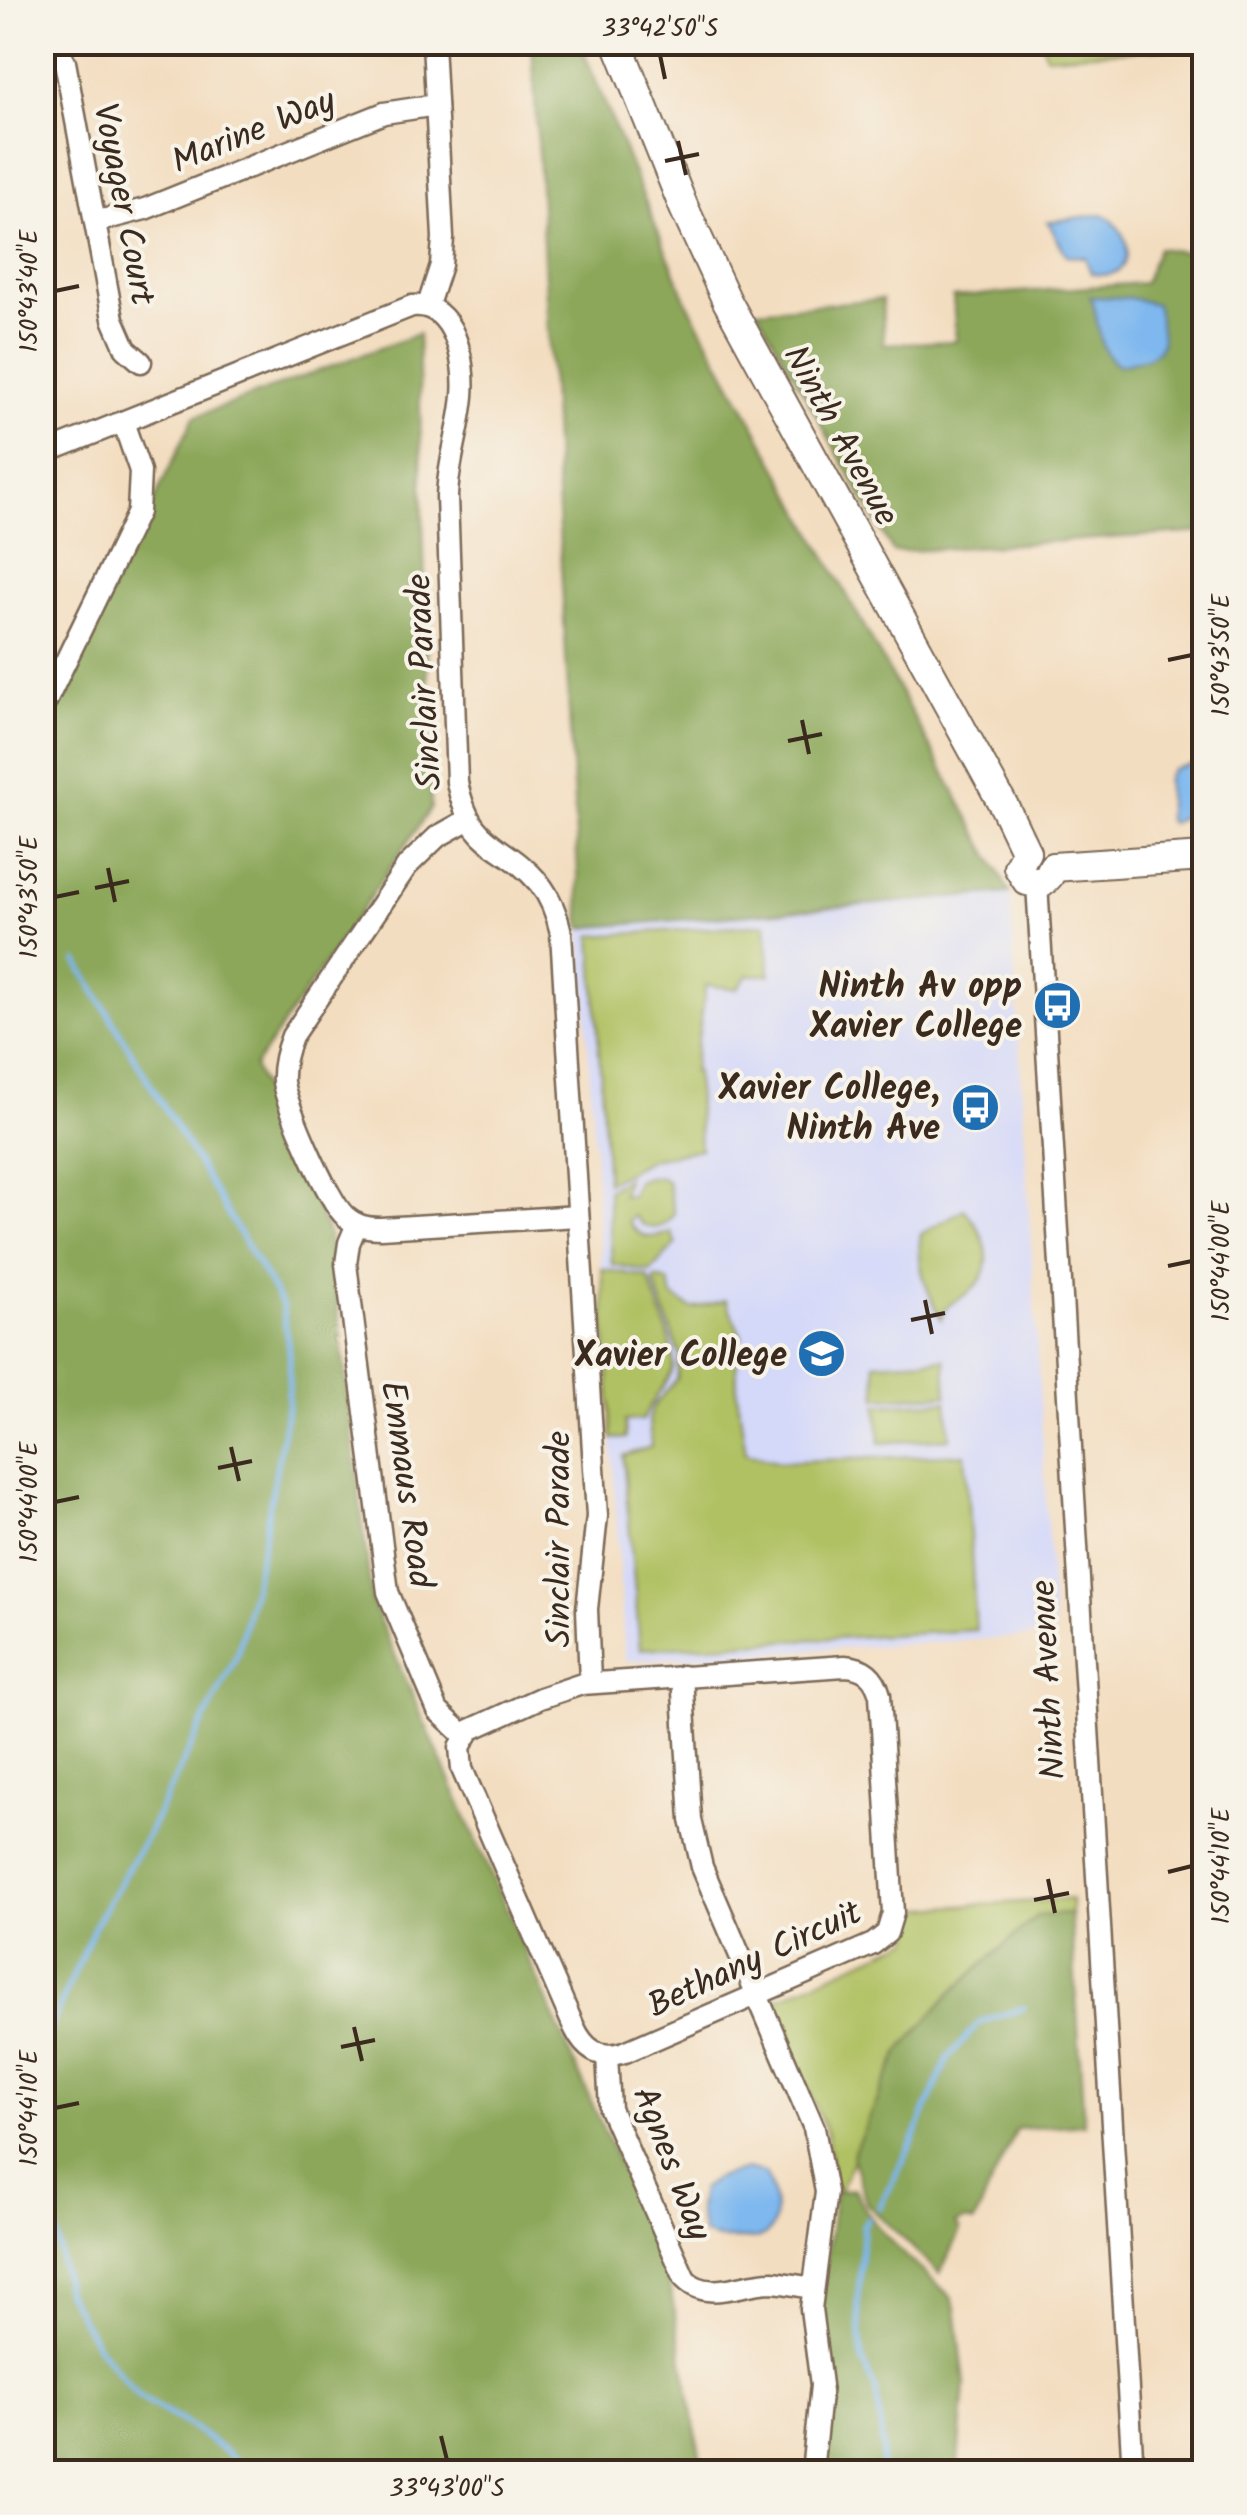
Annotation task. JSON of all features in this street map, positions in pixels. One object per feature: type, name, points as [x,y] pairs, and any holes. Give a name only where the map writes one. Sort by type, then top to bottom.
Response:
[{"type":"main road","name":"Ninth Avenue","points":[[618,42],[726,301],[1005,808],[1026,852],[1019,861],[1020,872],[1026,881],[1045,875]]},
{"type":"main road","points":[[1045,875],[1204,857]]},
{"type":"street","points":[[42,454],[403,309],[428,305],[443,250],[433,42]]},
{"type":"street","name":"Voyager Court","points":[[59,45],[113,320],[126,349],[141,362]]},
{"type":"street","name":"Marine Way","points":[[95,222],[145,208],[384,113],[436,104]]},
{"type":"street","name":"Sinclair Parade","points":[[428,305],[446,319],[464,379],[447,497],[458,782],[468,820],[495,849],[540,885],[556,914],[564,957],[597,1516],[587,1609],[590,1682]]},
{"type":"street","points":[[42,710],[138,512],[140,471],[124,422]]},
{"type":"street","points":[[468,820],[437,836],[407,866],[292,1036],[283,1081],[292,1111],[334,1201],[357,1224],[381,1228],[578,1216]]},
{"type":"street","name":"Ninth Avenue","points":[[1045,875],[1132,2472]]},
{"type":"street","name":"Emmaus Road","points":[[357,1224],[346,1264],[388,1592],[438,1712],[464,1735]]},
{"type":"street","name":"Bethany Circuit","points":[[464,1735],[540,1698],[590,1682],[853,1666],[871,1676],[880,1694],[893,1906],[890,1927],[873,1944],[625,2052],[607,2056]]},
{"type":"street","points":[[682,1676],[694,1837],[708,1885],[814,2128],[822,2158],[825,2209],[811,2309],[820,2384],[812,2472]]},
{"type":"street","points":[[464,1735],[460,1762],[574,2026],[589,2050],[607,2056]]},
{"type":"street","name":"Agnes Way","points":[[607,2056],[608,2100],[614,2119],[684,2279],[708,2291],[769,2282],[813,2288]]},
{"type":"shaded area","name":"Xavier College","points":[[1010,893],[1054,1635],[625,1661],[581,928]]},
{"type":"green space","points":[[1204,42],[1204,46],[1046,56],[1042,43]]},
{"type":"green space","points":[[532,43],[580,43],[687,302],[1010,893],[581,928]]},
{"type":"green space","points":[[1158,248],[1204,255],[1204,532],[893,552],[757,310],[882,299],[884,344],[956,341],[953,297],[1144,283]]},
{"type":"green space","points":[[418,334],[431,808],[254,1067],[329,1235],[372,1603],[668,2276],[703,2472],[43,2472],[42,734],[194,417]]},
{"type":"green space","points":[[766,924],[770,975],[748,975],[737,989],[706,985],[693,1072],[700,1149],[651,1159],[607,1183],[592,936]]},
{"type":"green space","points":[[647,1177],[667,1181],[674,1213],[655,1228],[634,1216],[628,1221],[646,1236],[671,1232],[676,1244],[650,1272],[612,1264],[608,1190],[626,1178],[622,1195],[631,1196],[637,1181]]},
{"type":"green space","points":[[964,1209],[983,1240],[987,1262],[979,1283],[949,1306],[941,1319],[921,1267],[921,1234]]},
{"type":"green space","points":[[602,1269],[648,1277],[672,1351],[669,1377],[643,1420],[625,1421],[626,1438],[612,1439]]},
{"type":"green space","points":[[656,1278],[668,1281],[672,1296],[692,1309],[726,1300],[742,1338],[736,1341],[737,1393],[746,1453],[780,1462],[965,1454],[976,1630],[640,1649],[623,1456],[651,1447],[649,1419],[653,1407],[677,1379],[680,1356],[654,1282]]},
{"type":"green space","points":[[945,1359],[947,1395],[877,1398],[875,1363]]},
{"type":"green space","points":[[947,1401],[950,1438],[880,1443],[877,1405]]},
{"type":"green space","points":[[1071,1899],[1071,1914],[1037,1917],[950,1994],[900,2051],[839,2192],[835,2192],[827,2134],[776,2014],[779,1998],[911,1939],[910,1909]]},
{"type":"green space","points":[[1071,1914],[1084,2124],[1016,2129],[974,2223],[965,2220],[955,2224],[960,2230],[940,2274],[867,2204],[852,2156],[900,2051],[950,1994],[1037,1916]]},
{"type":"green space","points":[[855,2189],[872,2220],[951,2297],[956,2308],[965,2385],[958,2472],[823,2472],[832,2387],[821,2299],[835,2192]]},
{"type":"water","points":[[1103,214],[1122,233],[1127,256],[1116,272],[1106,275],[1091,273],[1085,257],[1067,256],[1048,222]]},
{"type":"water","points":[[1090,297],[1130,298],[1156,304],[1160,348],[1147,357],[1119,365],[1102,344]]},
{"type":"water","points":[[1204,761],[1204,816],[1185,816],[1171,823],[1167,820],[1167,777],[1172,769]]},
{"type":"water","points":[[745,2169],[765,2173],[774,2198],[772,2227],[767,2234],[753,2239],[718,2239],[703,2234],[698,2210],[701,2189],[715,2179]]},
{"type":"waterway","points":[[77,961],[282,1305],[290,1357],[288,1405],[238,1653],[146,1837],[96,1923],[43,2045],[45,2165],[66,2292],[99,2349],[139,2397],[192,2427],[252,2472]]},
{"type":"waterway","points":[[879,2208],[948,2058],[980,2022],[1024,2008]]},
{"type":"waterway","points":[[868,2219],[863,2225],[858,2304],[862,2359],[876,2391],[883,2449],[881,2472]]},
{"type":"place","name":"Ninth Av opp Xavier College","points":[[1057,1005]]},
{"type":"place","name":"Xavier College, Ninth Ave","points":[[975,1107]]},
{"type":"place","name":"Xavier College","points":[[822,1354]]}]
